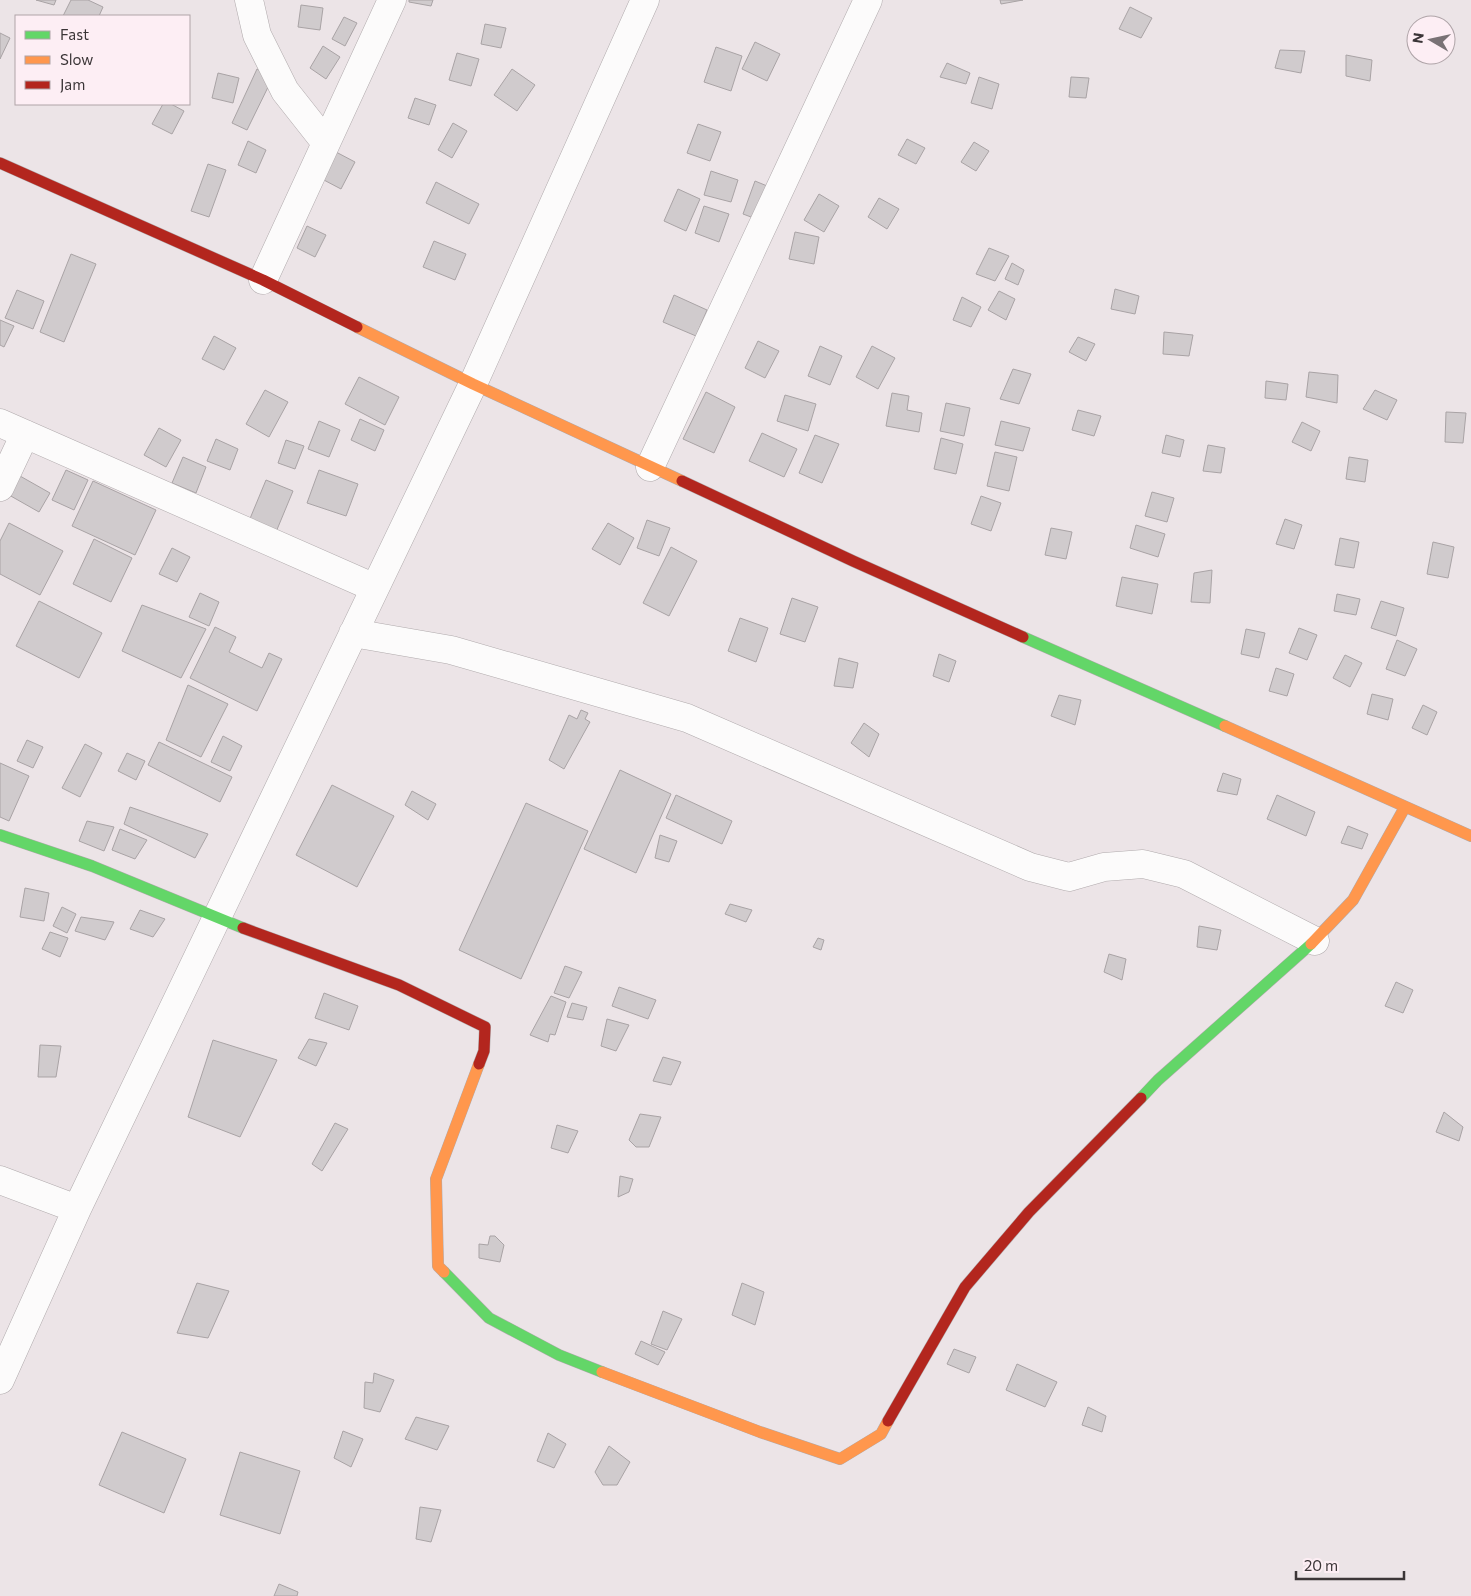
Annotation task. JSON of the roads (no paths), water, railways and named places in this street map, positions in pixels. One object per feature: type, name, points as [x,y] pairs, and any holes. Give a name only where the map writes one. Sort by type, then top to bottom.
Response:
[{"type":"street","points":[[249,0],[257,35],[285,91],[326,143]]},
{"type":"street","points":[[263,280],[392,0]]},
{"type":"street","points":[[0,1380],[77,1209],[473,384],[645,0]]},
{"type":"street","points":[[650,466],[868,0]]},
{"type":"street","points":[[0,163],[263,280],[473,384],[853,561],[1471,836]]},
{"type":"street","points":[[0,423],[375,588]]},
{"type":"street","points":[[0,487],[25,434]]},
{"type":"street","points":[[353,633],[451,650],[688,718],[1030,867],[1069,878],[1104,867],[1143,864],[1184,874],[1315,941]]},
{"type":"street","points":[[0,836],[92,866],[216,918],[399,985],[485,1026],[484,1051],[436,1179],[438,1266],[490,1318],[559,1355],[760,1432],[840,1459],[881,1434],[965,1287],[1029,1212],[1158,1080],[1315,941],[1353,900],[1405,807]]},
{"type":"street","points":[[0,1180],[77,1209]]}]
